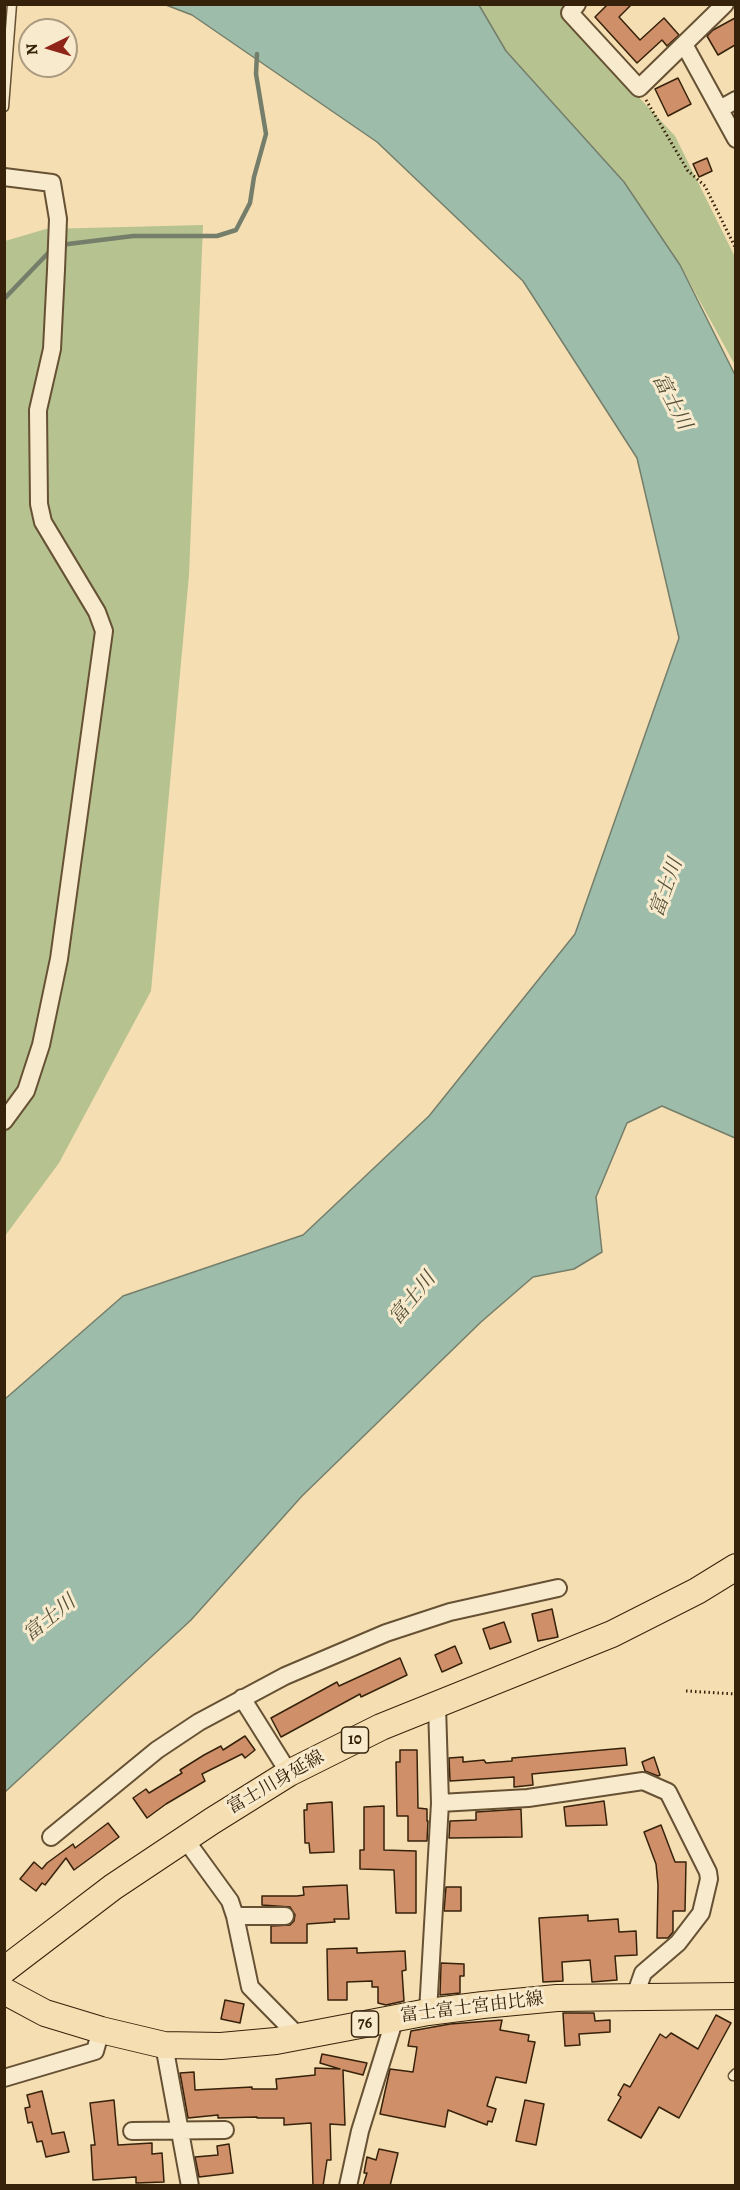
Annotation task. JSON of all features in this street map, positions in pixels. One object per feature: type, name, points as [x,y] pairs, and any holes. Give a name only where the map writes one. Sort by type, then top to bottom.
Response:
[{"type":"main road","name":"富士川身延線","points":[[4,1970],[113,1887],[289,1773],[381,1727],[612,1634],[697,1591],[735,1567]]},
{"type":"main road","name":"富士富士宮由比線","points":[[4,1991],[45,2013],[101,2030],[164,2044],[221,2046],[276,2041],[428,2012],[557,1998],[735,1996]]},
{"type":"street","points":[[578,4],[570,13],[639,88],[726,4]]},
{"type":"street","points":[[685,46],[735,139]]},
{"type":"street","points":[[720,109],[735,100]]},
{"type":"street","points":[[4,177],[52,183],[58,219],[56,270],[52,349],[38,410],[39,504],[43,522],[98,612],[104,631],[59,958],[46,1024],[26,1091],[4,1121]]},
{"type":"street","points":[[51,1837],[157,1750],[199,1722],[317,1661],[386,1633],[450,1612],[558,1588]]},
{"type":"street","points":[[242,1698],[289,1773]]},
{"type":"street","points":[[428,2012],[440,1803],[437,1706]]},
{"type":"street","points":[[440,1803],[528,1798],[643,1781],[668,1792],[710,1879],[701,1913],[678,1943],[643,1972],[635,1996]]},
{"type":"street","points":[[184,1839],[230,1900],[236,1916],[249,1987],[299,2037]]},
{"type":"street","points":[[236,1916],[285,1916]]},
{"type":"street","points":[[348,2186],[360,2131],[395,2018]]},
{"type":"street","points":[[4,2078],[95,2051],[101,2030]]},
{"type":"street","points":[[164,2044],[190,2186]]},
{"type":"street","points":[[132,2131],[225,2130]]},
{"type":"lane","points":[[4,107],[12,4]]},
{"type":"path","points":[[645,99],[687,171],[705,186],[735,249]]},
{"type":"path","points":[[686,1691],[735,1694]]},
{"type":"green space","points":[[479,5],[568,5],[562,11],[574,28],[675,136],[735,257],[735,365],[680,265],[600,156],[506,51]]},
{"type":"green space","points":[[203,225],[189,575],[151,991],[59,1163],[5,1236],[5,241],[46,229]]},
{"type":"water","name":"富士川","points":[[166,5],[479,5],[506,51],[624,182],[680,265],[735,375],[735,1138],[662,1106],[627,1123],[596,1197],[602,1252],[574,1269],[533,1277],[481,1322],[302,1496],[191,1620],[5,1792],[5,1399],[123,1296],[303,1235],[429,1116],[575,934],[679,638],[637,458],[523,281],[377,142],[192,15]]},
{"type":"building","points":[[608,4],[632,4],[619,17],[640,40],[664,18],[679,35],[667,46],[662,40],[637,63],[595,17]]},
{"type":"building","points":[[735,18],[735,45],[718,55],[707,36],[713,30]]},
{"type":"building","points":[[678,78],[691,104],[668,116],[655,89]]},
{"type":"building","points":[[707,158],[712,171],[699,177],[693,164]]},
{"type":"building","points":[[552,1609],[558,1637],[538,1641],[532,1614]]},
{"type":"building","points":[[504,1622],[511,1642],[490,1649],[483,1629]]},
{"type":"building","points":[[455,1646],[462,1663],[442,1672],[435,1655]]},
{"type":"building","points":[[400,1658],[407,1675],[361,1697],[360,1694],[281,1737],[271,1718],[337,1682],[339,1686]]},
{"type":"building","points":[[245,1736],[255,1750],[245,1758],[242,1754],[202,1774],[205,1781],[147,1818],[133,1798],[146,1789],[149,1793],[182,1773],[180,1770],[204,1755],[221,1746],[223,1750]]},
{"type":"building","points":[[625,1748],[627,1765],[532,1774],[533,1785],[514,1787],[514,1777],[450,1781],[449,1758],[463,1757],[463,1762],[484,1760],[486,1763],[512,1761],[512,1758]]},
{"type":"building","points":[[400,1750],[417,1750],[418,1808],[427,1809],[427,1841],[408,1841],[408,1816],[397,1816],[396,1762],[400,1762]]},
{"type":"building","points":[[654,1757],[660,1775],[658,1776],[645,1771],[642,1762]]},
{"type":"building","points":[[604,1801],[607,1825],[566,1826],[564,1807]]},
{"type":"building","points":[[332,1802],[334,1852],[310,1853],[309,1843],[305,1843],[304,1810],[307,1810],[307,1804]]},
{"type":"building","points":[[384,1806],[384,1850],[416,1851],[416,1913],[396,1913],[394,1870],[360,1869],[360,1850],[364,1850],[364,1807]]},
{"type":"building","points":[[521,1809],[522,1837],[449,1838],[450,1821],[476,1820],[476,1812]]},
{"type":"building","points":[[108,1823],[119,1837],[74,1870],[66,1858],[45,1885],[42,1883],[36,1891],[20,1879],[34,1862],[42,1869],[73,1844],[75,1848]]},
{"type":"building","points":[[661,1825],[675,1862],[686,1862],[685,1911],[673,1911],[673,1932],[668,1938],[657,1938],[656,1864],[644,1832]]},
{"type":"building","points":[[347,1885],[349,1919],[307,1924],[307,1943],[271,1943],[271,1926],[290,1925],[295,1915],[290,1907],[262,1905],[262,1896],[297,1896],[304,1895],[303,1887]]},
{"type":"building","points":[[446,1887],[461,1887],[461,1911],[444,1911]]},
{"type":"building","points":[[588,1915],[588,1921],[618,1919],[619,1932],[636,1931],[637,1955],[615,1956],[617,1980],[592,1982],[590,1960],[562,1962],[563,1981],[543,1982],[539,1918]]},
{"type":"building","points":[[357,1948],[357,1953],[405,1951],[406,1970],[402,1971],[404,2001],[386,2005],[378,2003],[378,1987],[372,1987],[372,1981],[347,1982],[347,2000],[328,2000],[327,1949]]},
{"type":"building","points":[[441,1963],[464,1964],[464,1976],[460,1976],[460,1993],[440,1995]]},
{"type":"building","points":[[225,2000],[244,2004],[240,2023],[221,2019]]},
{"type":"building","points":[[563,2013],[594,2013],[595,2021],[610,2020],[610,2032],[579,2034],[580,2045],[565,2046]]},
{"type":"building","points":[[716,2015],[731,2023],[679,2118],[659,2107],[641,2138],[608,2120],[621,2097],[618,2095],[624,2084],[630,2087],[660,2034],[666,2038],[671,2033],[698,2049]]},
{"type":"building","points":[[502,2020],[500,2030],[529,2035],[528,2041],[535,2042],[526,2083],[496,2077],[487,2106],[496,2109],[492,2122],[488,2121],[487,2125],[448,2110],[445,2127],[380,2114],[390,2069],[413,2072],[417,2047],[408,2046],[411,2031],[450,2024]]},
{"type":"building","points":[[322,2054],[367,2063],[363,2075],[343,2070],[345,2125],[330,2124],[331,2160],[327,2160],[323,2186],[313,2186],[311,2123],[284,2125],[284,2118],[218,2118],[218,2115],[188,2118],[180,2073],[194,2072],[195,2090],[252,2087],[252,2089],[277,2089],[276,2079],[315,2075],[315,2068],[340,2069],[320,2063]]},
{"type":"building","points":[[42,2091],[52,2134],[64,2132],[69,2152],[46,2157],[42,2141],[37,2142],[32,2122],[28,2123],[25,2108],[30,2107],[27,2095]]},
{"type":"building","points":[[114,2100],[118,2145],[152,2143],[152,2154],[162,2153],[164,2182],[136,2183],[136,2177],[93,2180],[91,2145],[95,2145],[90,2103]]},
{"type":"building","points":[[525,2100],[544,2104],[536,2145],[516,2141]]},
{"type":"building","points":[[229,2144],[233,2173],[199,2177],[195,2157],[218,2155],[217,2146]]},
{"type":"building","points":[[379,2149],[398,2153],[390,2186],[363,2186],[367,2173],[364,2173],[367,2157],[376,2160]]},
{"type":"waterway","points":[[60,245],[133,236],[217,236],[236,230],[250,203],[254,177],[266,134],[256,74],[257,54]]},
{"type":"waterway","points":[[4,299],[52,249]]}]
